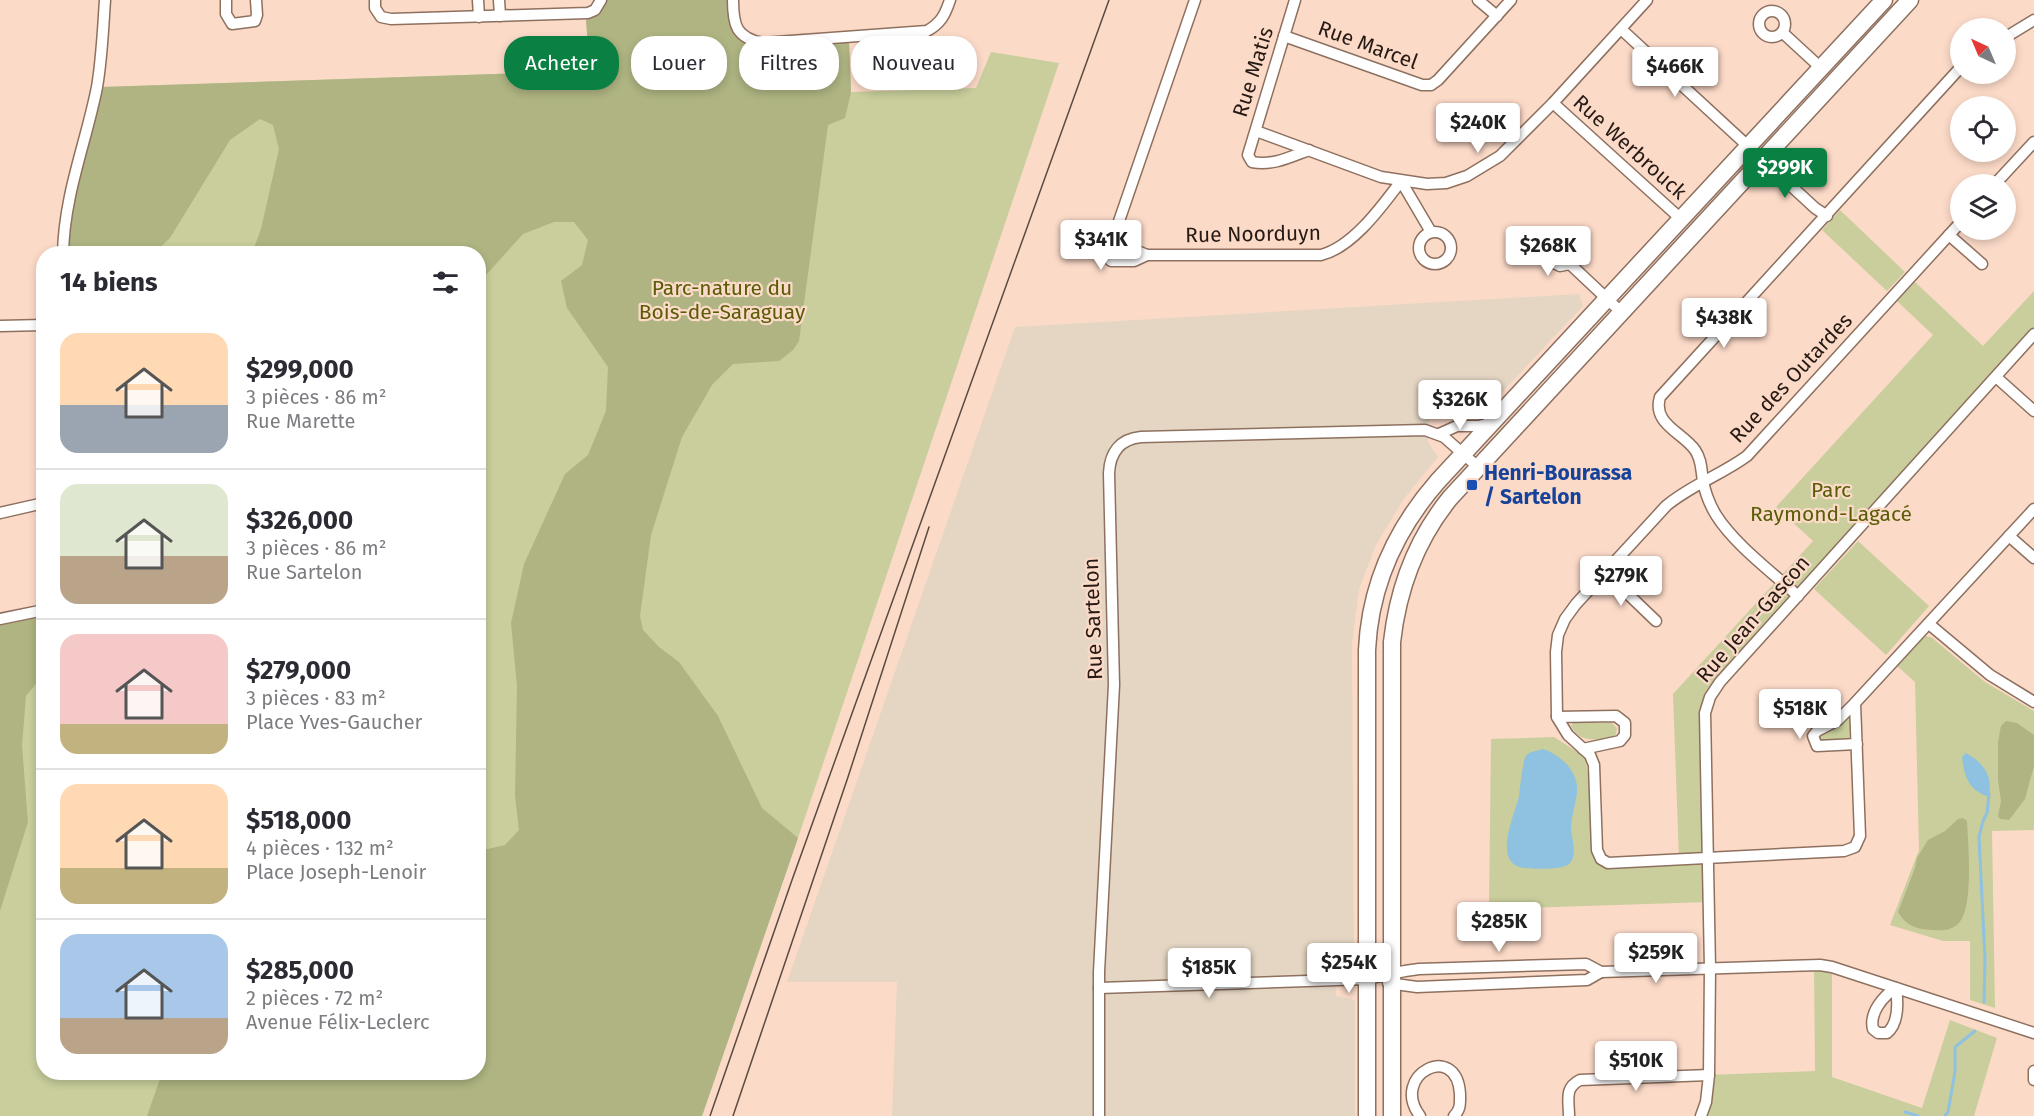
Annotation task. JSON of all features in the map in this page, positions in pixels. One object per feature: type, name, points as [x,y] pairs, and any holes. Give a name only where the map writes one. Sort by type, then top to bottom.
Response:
[{"type":"main road","points":[[1367,1116],[1366,669],[1370,616],[1382,574],[1402,530],[1429,491],[1884,0]]},
{"type":"main road","points":[[1392,1116],[1391,662],[1394,623],[1407,573],[1426,531],[1450,498],[1478,467],[1910,0]]},
{"type":"street","points":[[64,246],[67,206],[101,63],[105,0]]},
{"type":"street","points":[[226,0],[226,14],[232,24],[255,21],[256,0]]},
{"type":"street","points":[[375,0],[375,8],[381,17],[391,19],[588,13],[595,10],[601,0]]},
{"type":"street","points":[[478,0],[479,17]]},
{"type":"street","points":[[499,0],[500,16]]},
{"type":"street","points":[[733,0],[733,20],[739,31],[754,41],[764,43],[927,32],[945,15],[950,0]]},
{"type":"street","name":"Rue Noorduyn","points":[[1195,0],[1118,227],[1107,252],[1107,257],[1111,261],[1134,261],[1147,255],[1321,255],[1333,252],[1380,208],[1401,181]]},
{"type":"street","name":"Rue Matis","points":[[1295,0],[1248,155],[1252,162],[1263,164],[1277,162],[1309,150]]},
{"type":"street","points":[[1478,0],[1497,16]]},
{"type":"street","name":"Rue Marcel","points":[[1284,36],[1422,85],[1431,85],[1511,0]]},
{"type":"street","points":[[1256,131],[1381,177],[1427,184],[1446,183],[1467,176],[1500,156],[1553,103],[1647,0]]},
{"type":"street","points":[[2016,31],[2034,20]]},
{"type":"street","points":[[1621,29],[1827,216]]},
{"type":"street","points":[[1783,33],[1821,68]]},
{"type":"street","points":[[1798,596],[1735,538],[1717,516],[1703,482],[1700,459],[1694,448],[1660,417],[1657,408],[1660,397],[1950,79]]},
{"type":"street","name":"Rue Werbrouck","points":[[1553,103],[1681,219]]},
{"type":"street","points":[[2005,174],[2033,146]]},
{"type":"street","points":[[1401,181],[1431,232]]},
{"type":"street","points":[[1118,227],[1122,239],[1129,248],[1147,255]]},
{"type":"street","points":[[1949,235],[1982,264]]},
{"type":"street","name":"Rue des Outardes","points":[[1557,717],[1558,634],[1575,604],[1666,506],[1680,494],[1747,456],[1949,235]]},
{"type":"street","points":[[1570,264],[1621,312]]},
{"type":"street","points":[[0,326],[36,325]]},
{"type":"street","name":"Rue Jean-Gascon","points":[[1701,1116],[1706,1102],[1709,1075],[1710,968],[1706,713],[1710,697],[1720,682],[2034,334]]},
{"type":"street","points":[[1996,377],[2034,411]]},
{"type":"street","name":"Rue Sartelon","points":[[1098,1116],[1099,988],[1114,685],[1109,473],[1114,453],[1126,441],[1141,437],[1419,430],[1439,434],[1456,426],[1483,426],[1492,423]]},
{"type":"street","points":[[1439,434],[1478,467]]},
{"type":"street","points":[[0,513],[36,505]]},
{"type":"street","points":[[1857,744],[1817,746],[1813,735],[1838,720],[1855,703],[2034,509]]},
{"type":"street","points":[[2009,536],[2034,558]]},
{"type":"street","points":[[1605,572],[1656,621]]},
{"type":"street","points":[[0,619],[36,612]]},
{"type":"street","points":[[1929,624],[1990,675],[2034,702]]},
{"type":"street","points":[[1557,717],[1568,735],[1590,755],[1594,765],[1597,850],[1601,859],[1608,863],[1844,851],[1855,847],[1860,836],[1855,703]]},
{"type":"street","points":[[1557,717],[1616,716],[1625,723],[1625,735],[1620,741],[1583,749]]},
{"type":"street","points":[[1392,979],[1419,969],[1586,964],[1601,972]]},
{"type":"street","points":[[1099,988],[1367,979],[1392,979],[1417,987],[1587,980],[1601,972],[1820,965],[2034,1034]]},
{"type":"street","points":[[1420,1116],[1414,1105],[1414,1082],[1423,1071],[1437,1066],[1451,1071],[1459,1082],[1461,1106],[1454,1116]]},
{"type":"street","points":[[2034,1071],[2034,1080]]},
{"type":"street","points":[[1569,1116],[1568,1092],[1572,1084],[1580,1080],[1709,1075]]},
{"type":"street","points":[[1393,1096],[1413,1096]]},
{"type":"shaded area","points":[[1579,294],[1583,306],[1490,405],[1429,414],[1428,442],[1438,457],[1403,500],[1376,545],[1359,589],[1352,643],[1354,960],[1336,967],[1336,996],[1355,1000],[1355,1116],[892,1116],[897,982],[787,982],[1015,327]]},
{"type":"green space","name":"Parc-nature du Bois-de-Saraguay","points":[[607,0],[729,0],[731,23],[739,36],[739,90],[839,90],[839,41],[849,41],[851,92],[977,90],[991,52],[1059,63],[702,1116],[0,1116],[0,625],[36,617],[36,1080],[486,1080],[486,246],[68,246],[102,87],[504,74],[504,90],[619,90],[619,36],[587,36],[586,20],[599,13]]},
{"type":"green space","points":[[607,0],[729,0],[731,23],[739,36],[739,90],[839,90],[839,41],[849,41],[851,92],[845,118],[828,125],[799,341],[793,350],[779,361],[733,364],[712,385],[682,437],[651,535],[640,616],[643,630],[659,647],[679,662],[718,716],[762,808],[798,838],[702,1116],[147,1116],[160,1080],[486,1080],[486,849],[505,845],[519,830],[515,796],[517,686],[511,623],[524,564],[565,474],[588,455],[606,411],[608,367],[567,308],[561,281],[582,265],[588,240],[574,222],[554,222],[523,234],[486,275],[486,246],[255,246],[261,229],[279,149],[273,125],[260,119],[230,140],[170,238],[161,246],[68,246],[73,193],[102,87],[504,74],[504,90],[619,90],[619,36],[587,36],[586,20],[599,13]]},
{"type":"green space","points":[[1840,210],[1905,272],[1887,291],[1822,230]]},
{"type":"green space","name":"Parc Raymond-Lagacé","points":[[1915,282],[1983,346],[2034,291],[2034,334],[1710,697],[1708,902],[1489,909],[1491,739],[1554,737],[1585,759],[1597,850],[1601,859],[1679,859],[1673,694],[1813,541],[1776,507],[1933,335],[1897,301]]},
{"type":"green space","points":[[1858,541],[1929,606],[1886,655],[1814,589]]},
{"type":"green space","points":[[36,617],[36,684],[26,696],[22,746],[28,822],[0,911],[0,625]]},
{"type":"green space","points":[[1924,636],[1931,637],[1985,682],[2034,711],[2034,830],[1992,831],[1995,1008],[1970,1000],[1970,941],[1943,941],[1890,925],[1919,850],[1915,682],[1895,664]]},
{"type":"green space","points":[[1850,714],[1849,740],[1819,742],[1817,736]]},
{"type":"green space","points":[[2006,721],[2017,723],[2034,735],[2034,766],[2025,799],[2009,820],[2000,819],[1998,816],[2001,801],[1998,780],[1998,742],[2001,726]]},
{"type":"green space","points":[[1573,723],[1612,723],[1617,728],[1616,734],[1613,738],[1584,738],[1575,732],[1571,726]]},
{"type":"green space","points":[[1963,818],[1967,821],[1969,874],[1964,915],[1959,923],[1947,930],[1917,928],[1905,921],[1898,912],[1917,858],[1928,840],[1945,831],[1958,819]]},
{"type":"green space","points":[[1814,965],[1832,967],[1832,1077],[1922,1108],[1950,1020],[1997,1038],[1974,1116],[1701,1116],[1709,1075],[1815,1071]]},
{"type":"water","points":[[1543,749],[1556,755],[1568,765],[1577,785],[1571,829],[1573,856],[1566,866],[1547,869],[1524,868],[1514,864],[1509,857],[1508,837],[1519,796],[1525,758],[1530,753]]},
{"type":"water","points":[[1966,753],[1981,765],[1988,775],[1990,787],[1989,794],[1986,796],[1968,781],[1962,757]]},
{"type":"waterway","points":[[1984,1002],[1985,959],[1979,837],[1987,813],[1989,794]]},
{"type":"waterway","points":[[1945,1116],[1948,1112],[1955,1072],[1955,1047],[1975,1031]]},
{"type":"waterway","points":[[1905,1112],[1918,1116]]},
{"type":"tram line","points":[[710,1116],[792,880],[1109,0]]},
{"type":"tram line","points":[[733,1116],[848,777],[929,527]]},
{"type":"place","name":"Henri-Bourassa / Sartelon","points":[[1472,485]]}]
